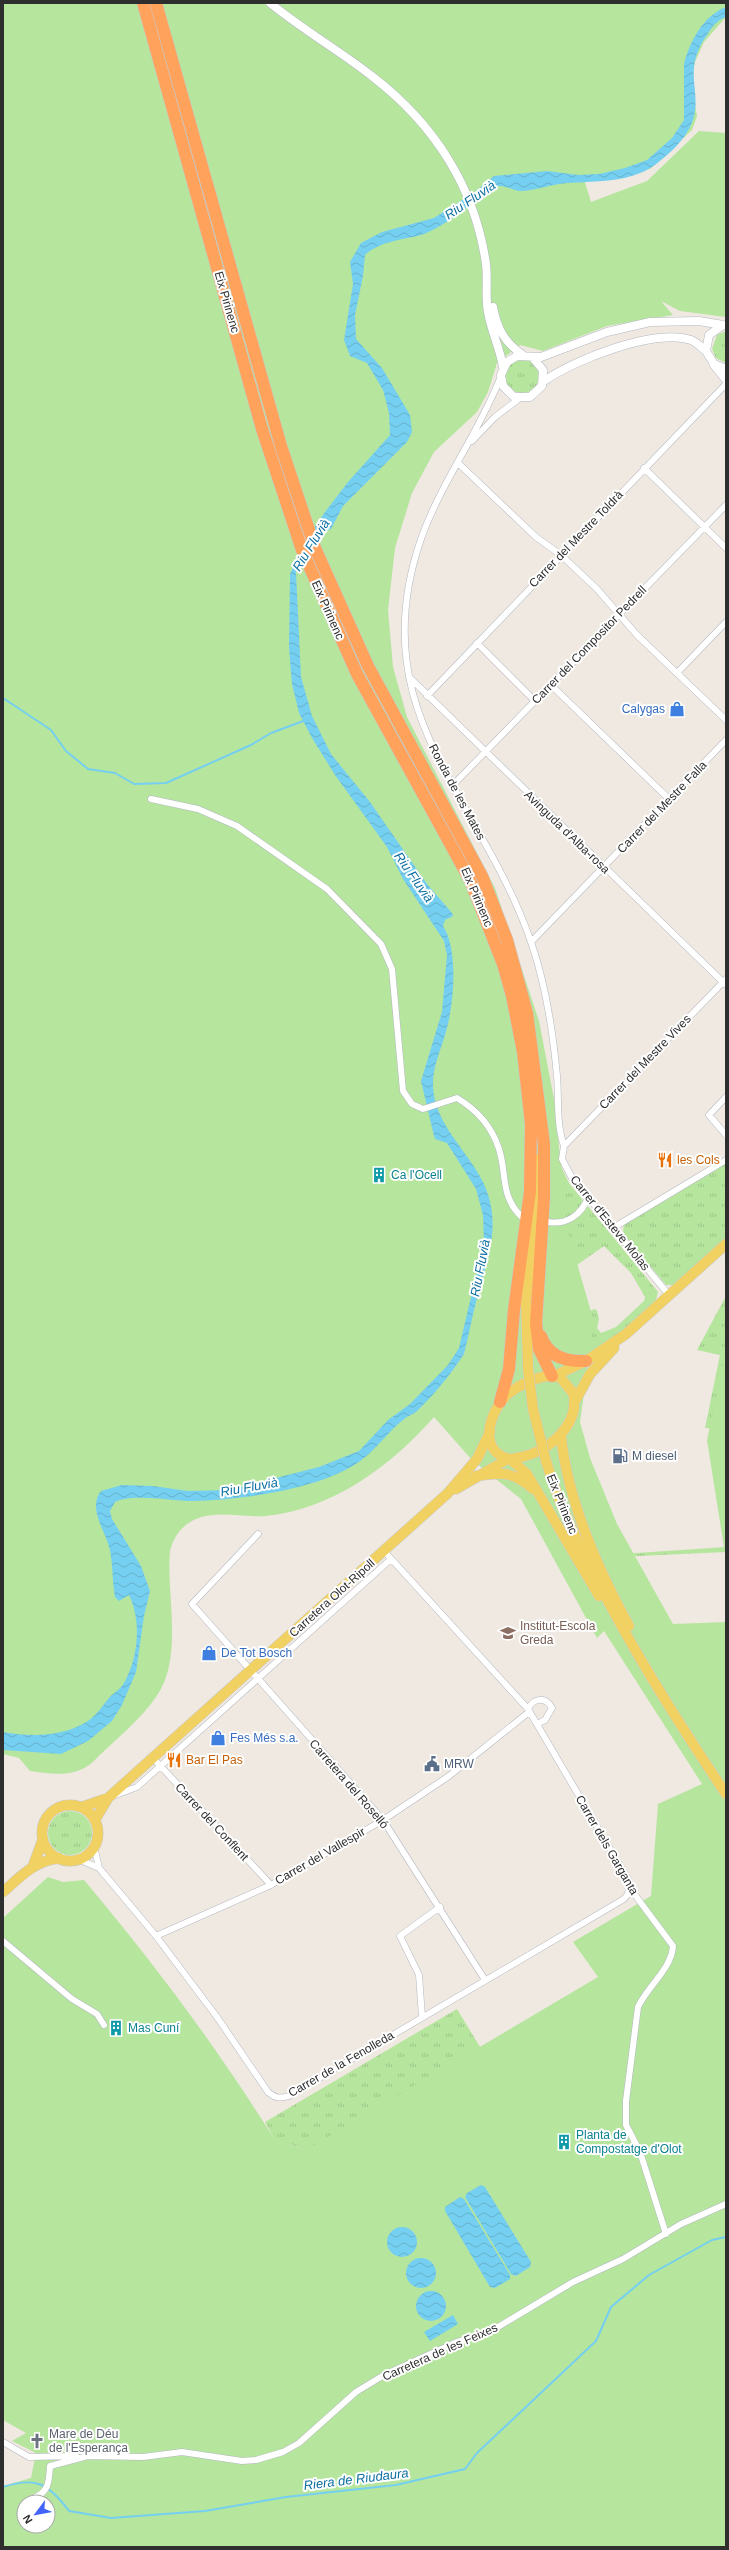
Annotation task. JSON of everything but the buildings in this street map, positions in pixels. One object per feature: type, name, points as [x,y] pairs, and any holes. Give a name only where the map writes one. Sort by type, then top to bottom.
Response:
[{"type":"highway","name":"Eix Pirinenc","points":[[143,3],[284,498],[324,603],[357,674],[453,846],[485,914],[503,964],[519,1026],[536,1126]]},
{"type":"highway","name":"Eix Pirinenc","points":[[156,3],[293,483],[315,548],[332,590],[368,666],[468,847],[496,910],[507,940],[527,1013],[536,1069],[536,1126]]},
{"type":"highway","points":[[536,1126],[544,1168],[536,1323],[539,1349],[553,1376]]},
{"type":"highway","points":[[500,1402],[509,1369],[514,1310],[528,1215],[536,1126]]},
{"type":"highway","points":[[536,1323],[547,1348],[557,1356],[574,1362],[586,1361]]},
{"type":"main road","name":"Eix Pirinenc","points":[[536,1126],[538,1176],[526,1303],[528,1368],[533,1409],[546,1461],[576,1540],[625,1632],[667,1703],[726,1794]]},
{"type":"main road","points":[[509,1459],[537,1452],[561,1435],[568,1424],[574,1403],[590,1374],[626,1334],[726,1244]]},
{"type":"main road","points":[[625,1632],[611,1616],[590,1583],[527,1474],[509,1459],[495,1451],[490,1439],[490,1432],[493,1415],[500,1402],[527,1382],[553,1376],[586,1361],[626,1334]]},
{"type":"main road","points":[[553,1376],[560,1377],[569,1385],[574,1393],[574,1403]]},
{"type":"main road","name":"Carretera Olot-Ripoll","points":[[95,1820],[108,1798],[153,1758],[253,1675],[387,1555],[448,1493],[477,1459],[490,1432]]},
{"type":"main road","points":[[561,1435],[562,1455],[572,1492],[592,1546],[609,1586],[652,1668],[667,1703]]},
{"type":"main road","name":"Carretera Olot-Ripoll","points":[[448,1493],[476,1476],[509,1459]]},
{"type":"main road","points":[[476,1476],[501,1472],[519,1478],[540,1496]]},
{"type":"main road","name":"Carretera Olot-Ripoll","points":[[82,1807],[108,1798]]},
{"type":"main road","points":[[3,1892],[33,1866],[47,1859],[78,1859],[87,1854],[94,1846],[98,1833],[95,1820],[82,1807],[65,1805],[53,1811],[45,1821],[44,1839],[33,1866]]},
{"type":"main road","points":[[44,1839],[48,1848],[58,1858]]},
{"type":"street","points":[[270,3],[373,77],[402,102],[433,135],[452,164],[468,195],[477,221],[484,256],[488,312],[506,390],[520,398],[535,395],[544,381],[559,370],[582,360],[608,350],[641,342],[672,338],[687,339],[706,350],[726,380]]},
{"type":"street","points":[[487,286],[501,332],[510,347],[523,355],[533,358],[541,365],[544,381]]},
{"type":"street","points":[[533,358],[549,355],[576,342],[607,332],[650,322],[698,321],[724,325]]},
{"type":"street","points":[[706,350],[709,335],[724,325]]},
{"type":"street","points":[[502,371],[512,358],[523,355]]},
{"type":"street","points":[[714,364],[726,369]]},
{"type":"street","name":"Ronda de les Mates","points":[[502,371],[471,442],[458,463],[427,522],[410,577],[404,634],[409,677],[421,722],[452,786],[503,878],[531,942],[550,1021],[558,1078],[560,1136],[564,1146]]},
{"type":"street","name":"Carrer del Mestre Toldrà","points":[[427,696],[726,384]]},
{"type":"street","name":"Ronda de les Mates","points":[[471,442],[495,417],[520,398]]},
{"type":"street","points":[[458,463],[536,537],[561,555],[677,673],[726,720]]},
{"type":"street","points":[[644,468],[726,548]]},
{"type":"street","name":"Carrer del Compositor Pedrell","points":[[452,786],[726,505]]},
{"type":"street","points":[[677,673],[726,622]]},
{"type":"street","points":[[477,643],[535,701]]},
{"type":"street","name":"Avinguda d'Alba-rosa","points":[[409,677],[603,868],[725,982]]},
{"type":"street","points":[[551,685],[669,799]]},
{"type":"street","name":"Carrer del Mestre Falla","points":[[531,942],[726,740]]},
{"type":"street","points":[[151,798],[198,809],[237,826],[327,889],[381,944],[392,969],[403,1091],[412,1104],[423,1109],[457,1098],[475,1109],[486,1124],[499,1149],[502,1176],[509,1199],[514,1209],[522,1217]]},
{"type":"street","name":"Carrer del Mestre Vives","points":[[564,1146],[725,982]]},
{"type":"street","points":[[726,1097],[709,1115],[726,1135]]},
{"type":"street","name":"Carrer d'Esteve Molas","points":[[564,1146],[562,1159],[572,1178],[669,1295]]},
{"type":"street","points":[[613,1228],[726,1160]]},
{"type":"street","points":[[548,1222],[556,1223],[572,1219],[584,1209],[588,1198]]},
{"type":"street","name":"Carretera del Roselló","points":[[258,1534],[192,1604],[253,1675],[383,1820],[485,1980]]},
{"type":"street","name":"Carrer dels Garganta","points":[[387,1555],[529,1710],[628,1881],[629,1887],[673,1946],[668,1964],[645,1993],[638,2007],[626,2101],[626,2125],[640,2152],[666,2234]]},
{"type":"street","points":[[108,1798],[137,1787],[253,1675]]},
{"type":"street","points":[[529,1710],[536,1701],[543,1699],[548,1702],[552,1708],[550,1714],[537,1724]]},
{"type":"street","name":"Carrer del Vallespir","points":[[156,1936],[271,1885],[383,1820],[449,1776],[529,1710]]},
{"type":"street","name":"Carrer del Conflent","points":[[153,1758],[271,1885]]},
{"type":"street","points":[[94,1846],[99,1868]]},
{"type":"street","points":[[78,1859],[99,1868]]},
{"type":"street","name":"Carrer de la Fenolleda","points":[[99,1868],[156,1936],[274,2097],[281,2098],[289,2096],[624,1899],[628,1894],[629,1887]]},
{"type":"street","points":[[422,2017],[418,1975],[400,1936],[440,1908]]},
{"type":"street","points":[[3,1941],[72,1999],[97,2014],[104,2026]]},
{"type":"street","name":"Carretera de les Feixes","points":[[42,2494],[44,2493],[48,2484],[50,2466],[88,2456],[143,2457],[182,2452],[242,2461],[256,2460],[283,2452],[299,2443],[356,2392],[384,2375],[502,2325],[573,2282],[623,2259],[666,2234],[726,2204]]},
{"type":"street","points":[[3,2442],[29,2457],[88,2456]]},
{"type":"green space","points":[[3,3],[726,3],[726,17],[704,42],[695,62],[691,84],[697,116],[692,130],[650,169],[584,179],[591,202],[647,181],[699,131],[726,133],[726,317],[680,311],[661,301],[673,315],[607,326],[543,351],[520,345],[497,363],[488,392],[477,412],[434,452],[412,493],[395,548],[388,610],[393,667],[407,717],[495,888],[539,1021],[554,1099],[568,1232],[594,1322],[580,1422],[590,1458],[617,1524],[673,1624],[726,1622],[726,2547],[3,2547],[3,2486],[31,2478],[36,2453],[12,2441],[26,2433],[3,2420],[3,1918],[48,1877],[63,1882],[84,1880],[136,1943],[185,2008],[232,2074],[276,2142],[294,2145],[304,2151],[598,1977],[573,1942],[651,1896],[658,1804],[702,1784],[604,1631],[597,1638],[521,1499],[472,1460],[434,1417],[399,1452],[380,1468],[337,1495],[291,1512],[266,1516],[213,1515],[204,1516],[191,1521],[179,1532],[170,1551],[169,1569],[172,1646],[164,1681],[156,1697],[134,1723],[85,1768],[62,1774],[30,1771],[19,1758],[3,1754]]},
{"type":"green space","points":[[726,331],[726,363],[716,358],[712,349],[717,335]]},
{"type":"green space","points":[[522,359],[534,364],[539,376],[534,388],[522,393],[510,388],[505,376],[510,364]]},
{"type":"green space","points":[[558,1160],[569,1183],[658,1292],[656,1300],[614,1338],[589,1354],[540,1307]],"holes":[[[604,1246],[631,1273],[645,1297],[644,1301],[616,1327],[601,1333],[597,1328],[599,1319],[595,1309],[581,1314],[577,1265]]]},
{"type":"green space","points":[[726,1161],[726,1238],[673,1285],[666,1285],[625,1236],[623,1231],[624,1224]]},
{"type":"green space","points":[[726,1296],[726,1430],[705,1428],[720,1355],[697,1350]]},
{"type":"green space","points":[[726,1349],[726,1560],[707,1440]]},
{"type":"green space","points":[[726,1547],[726,1552],[616,1557],[607,1555]]},
{"type":"green space","points":[[66,1811],[74,1811],[86,1817],[92,1829],[92,1837],[86,1849],[74,1855],[66,1855],[54,1849],[48,1837],[48,1829],[54,1817]]},
{"type":"green space","points":[[457,2009],[520,2113],[304,2151],[294,2145],[276,2143],[265,2122]]},
{"type":"water","name":"Riu Fluvià","points":[[726,7],[726,17],[717,22],[711,29],[699,48],[695,61],[694,72],[696,103],[695,114],[691,125],[680,142],[671,152],[655,165],[632,176],[621,179],[559,184],[523,191],[517,191],[500,186],[496,187],[455,217],[432,230],[421,235],[384,244],[371,250],[365,255],[363,276],[355,315],[356,339],[382,368],[410,415],[412,432],[407,442],[343,506],[331,529],[324,532],[311,545],[296,572],[301,677],[312,716],[331,754],[370,802],[427,884],[453,916],[445,920],[443,926],[448,936],[451,949],[453,964],[453,995],[445,1035],[434,1071],[434,1098],[444,1123],[482,1180],[492,1210],[493,1225],[489,1253],[464,1354],[442,1384],[416,1412],[406,1417],[398,1424],[364,1458],[348,1469],[328,1478],[282,1491],[235,1498],[193,1501],[131,1498],[122,1499],[115,1502],[110,1511],[112,1519],[141,1566],[150,1591],[144,1616],[136,1672],[122,1705],[112,1721],[88,1741],[61,1754],[3,1750],[3,1732],[25,1735],[58,1733],[88,1721],[97,1713],[111,1696],[119,1690],[129,1673],[133,1662],[137,1640],[136,1617],[129,1595],[119,1601],[115,1597],[110,1550],[97,1513],[97,1498],[101,1491],[122,1485],[153,1486],[188,1491],[229,1490],[319,1467],[359,1451],[388,1420],[410,1404],[448,1365],[459,1348],[484,1242],[483,1215],[476,1189],[447,1143],[435,1139],[421,1081],[442,1012],[447,955],[444,941],[403,879],[387,847],[335,775],[312,738],[299,713],[292,684],[289,648],[290,574],[306,540],[325,512],[348,482],[390,435],[389,413],[383,390],[367,363],[350,356],[344,340],[353,284],[350,262],[361,243],[382,232],[434,218],[476,191],[494,176],[547,171],[578,175],[599,174],[625,168],[647,160],[672,138],[684,120],[684,64],[687,55],[694,38],[704,23],[711,16]]},
{"type":"water","points":[[481,2185],[485,2187],[531,2262],[530,2267],[516,2276],[511,2274],[465,2197],[467,2193]]},
{"type":"water","points":[[460,2197],[464,2199],[510,2275],[510,2279],[495,2288],[490,2287],[445,2211],[445,2207]]},
{"type":"water","points":[[402,2227],[408,2228],[416,2236],[416,2248],[408,2256],[402,2257],[396,2256],[388,2248],[387,2242],[388,2236],[396,2228]]},
{"type":"water","points":[[421,2258],[427,2259],[435,2267],[435,2279],[427,2287],[421,2288],[415,2287],[407,2279],[406,2273],[407,2267],[415,2259]]},
{"type":"water","points":[[431,2291],[437,2292],[445,2300],[445,2312],[437,2320],[431,2321],[425,2320],[417,2312],[416,2306],[417,2300],[425,2292]]},
{"type":"water","points":[[453,2315],[458,2324],[430,2341],[424,2332]]},
{"type":"waterway","points":[[3,698],[51,730],[66,751],[88,769],[115,773],[134,784],[166,783],[251,745],[271,733],[306,720]]},
{"type":"waterway","name":"Riera de Riudaura","points":[[3,2487],[24,2482],[41,2485],[55,2494],[69,2511],[111,2518],[205,2511],[286,2497],[396,2485],[465,2469],[477,2453],[596,2341],[611,2307],[649,2275],[712,2240],[726,2237]]},
{"type":"place","name":"Calygas","points":[[677,709]]},
{"type":"place","name":"les Cols","points":[[665,1160]]},
{"type":"place","name":"Ca l'Ocell","points":[[379,1175]]},
{"type":"place","name":"M diesel","points":[[620,1456]]},
{"type":"place","name":"Institut-Escola Greda","points":[[508,1633]]},
{"type":"place","name":"De Tot Bosch","points":[[209,1653]]},
{"type":"place","name":"Fes Més s.a.","points":[[218,1738]]},
{"type":"place","name":"Bar El Pas","points":[[174,1760]]},
{"type":"place","name":"MRW","points":[[432,1764]]},
{"type":"place","name":"Mas Cuní","points":[[116,2028]]},
{"type":"place","name":"Planta de Compostatge d'Olot","points":[[564,2142]]},
{"type":"place","name":"Mare de Déu de l'Esperança","points":[[37,2441]]}]
